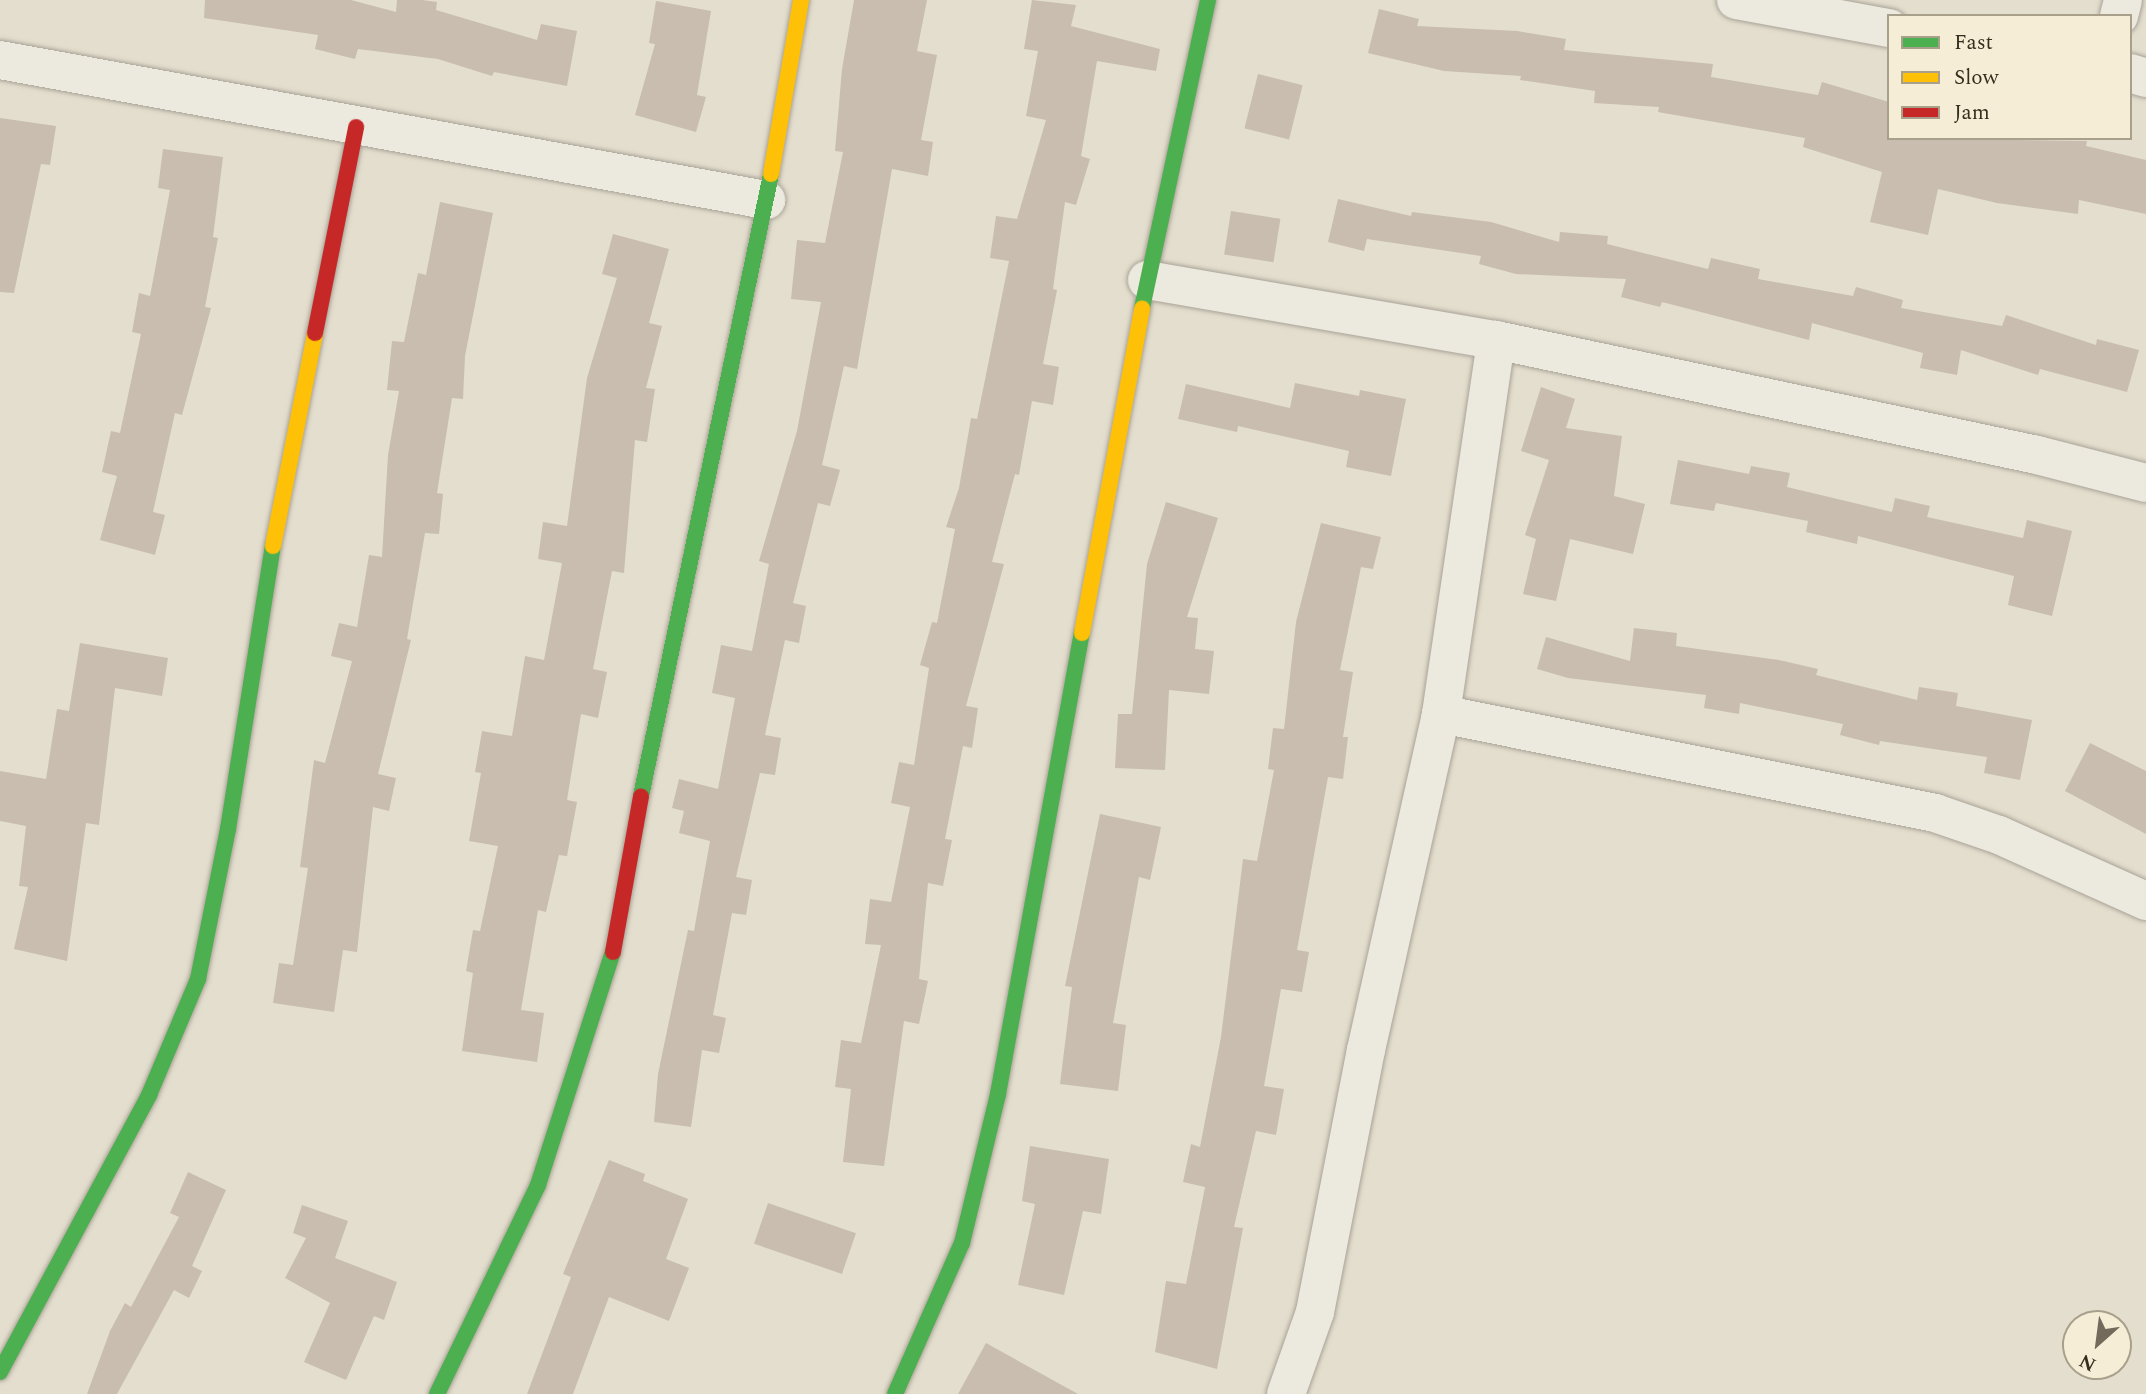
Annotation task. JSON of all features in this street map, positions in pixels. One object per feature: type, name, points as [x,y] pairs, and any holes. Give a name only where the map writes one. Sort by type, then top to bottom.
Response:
[{"type":"street","points":[[437,1394],[538,1185],[610,970],[655,713],[766,200],[801,0]]},
{"type":"street","points":[[895,1394],[962,1243],[998,1094],[1147,280],[1208,0]]},
{"type":"street","points":[[1736,0],[1887,28]]},
{"type":"street","points":[[0,60],[355,127],[563,160],[766,200]]},
{"type":"street","points":[[0,1372],[149,1096],[198,979],[228,829],[272,547],[355,127]]},
{"type":"street","points":[[1147,280],[1496,341],[2037,455],[2146,483]]},
{"type":"street","points":[[1286,1394],[1315,1312],[1366,1050],[1441,714],[1496,341]]},
{"type":"street","points":[[1441,714],[1934,813],[1999,835],[2146,901]]},
{"type":"building","points":[[205,0],[351,0],[396,12],[397,0],[422,0],[437,2],[436,10],[537,40],[541,24],[577,31],[567,86],[494,72],[492,76],[438,59],[358,49],[355,59],[315,49],[318,35],[204,18]]},
{"type":"building","points":[[854,0],[927,0],[917,51],[937,55],[921,140],[933,142],[928,176],[892,169],[857,369],[844,366],[822,465],[840,470],[830,506],[818,503],[793,603],[806,606],[799,643],[785,640],[765,735],[781,738],[775,775],[760,773],[736,877],[752,880],[746,915],[732,913],[713,1015],[726,1018],[719,1053],[702,1050],[691,1127],[654,1122],[658,1074],[688,930],[694,931],[710,841],[679,833],[684,811],[672,808],[679,779],[718,789],[735,698],[712,693],[721,645],[752,651],[769,564],[759,561],[797,431],[821,302],[791,299],[797,240],[825,243],[843,152],[835,151],[842,69]]},
{"type":"building","points":[[1032,0],[1076,5],[1071,26],[1160,49],[1156,71],[1097,61],[1081,156],[1090,159],[1076,205],[1065,202],[1053,289],[1057,290],[1043,364],[1059,367],[1053,405],[1032,401],[1019,475],[1015,474],[992,562],[1004,564],[966,706],[978,708],[972,748],[963,746],[945,839],[952,840],[943,886],[928,883],[919,979],[928,981],[919,1024],[904,1021],[884,1166],[843,1162],[851,1089],[835,1087],[841,1040],[861,1043],[881,945],[865,944],[870,899],[891,902],[910,807],[891,803],[899,762],[914,765],[929,668],[920,665],[932,622],[937,623],[955,529],[946,527],[959,488],[971,418],[977,419],[1009,261],[990,258],[996,216],[1017,219],[1046,120],[1026,116],[1038,51],[1024,49]]},
{"type":"building","points":[[656,1],[711,11],[697,95],[706,97],[696,132],[635,115],[655,44],[649,43]]},
{"type":"building","points":[[1379,9],[1419,19],[1417,26],[1517,31],[1566,39],[1564,50],[1713,64],[1711,77],[1818,95],[1822,82],[1887,101],[1887,140],[2087,141],[2086,146],[2146,160],[2146,214],[2079,200],[2078,214],[1997,203],[1938,189],[1928,235],[1870,222],[1882,172],[1803,147],[1805,138],[1658,112],[1659,107],[1594,103],[1595,91],[1520,80],[1521,76],[1444,71],[1368,53]]},
{"type":"building","points":[[1258,74],[1303,85],[1289,139],[1244,128]]},
{"type":"building","points":[[0,118],[56,126],[50,165],[41,164],[14,293],[0,292]]},
{"type":"building","points":[[163,149],[223,157],[213,237],[218,238],[205,307],[211,308],[182,415],[175,413],[153,512],[165,515],[155,555],[100,540],[117,476],[102,472],[111,431],[120,433],[141,334],[132,332],[139,293],[150,296],[170,190],[158,188]]},
{"type":"building","points":[[1338,199],[1411,216],[1412,212],[1491,222],[1559,242],[1560,232],[1608,236],[1607,244],[1708,269],[1711,258],[1760,269],[1758,279],[1853,296],[1856,287],[1903,300],[1901,308],[2002,326],[2006,315],[2096,345],[2097,339],[2139,350],[2127,392],[2040,369],[2038,375],[1961,350],[1957,375],[1920,368],[1923,353],[1812,323],[1809,340],[1662,302],[1660,307],[1621,297],[1626,279],[1516,274],[1479,264],[1481,256],[1367,239],[1364,251],[1328,242]]},
{"type":"building","points":[[440,202],[493,213],[465,356],[463,399],[452,398],[437,493],[443,494],[439,534],[425,533],[407,639],[411,640],[378,774],[396,778],[389,811],[373,807],[357,952],[343,950],[334,1012],[273,1003],[279,963],[293,965],[308,868],[300,867],[314,760],[325,763],[352,661],[331,656],[339,623],[357,627],[369,555],[382,557],[388,455],[399,391],[387,390],[392,341],[404,342],[418,273],[426,275]]},
{"type":"building","points":[[1231,211],[1280,219],[1274,262],[1224,254]]},
{"type":"building","points":[[613,234],[669,249],[649,323],[662,326],[646,388],[655,389],[647,442],[635,440],[624,573],[612,571],[593,669],[607,672],[598,718],[581,714],[567,800],[577,802],[567,856],[559,855],[546,912],[538,910],[521,1010],[544,1013],[537,1062],[462,1051],[473,973],[466,971],[473,930],[480,931],[498,846],[469,841],[481,773],[475,772],[482,731],[512,736],[525,656],[544,660],[562,563],[538,559],[543,522],[567,526],[587,378],[617,278],[602,274]]},
{"type":"building","points":[[1295,383],[1359,396],[1360,390],[1406,399],[1391,476],[1346,467],[1349,451],[1238,426],[1237,432],[1178,419],[1186,384],[1290,408]]},
{"type":"building","points":[[1541,387],[1575,399],[1566,428],[1622,436],[1614,496],[1645,504],[1633,554],[1570,539],[1556,601],[1523,594],[1536,539],[1525,535],[1549,460],[1521,451]]},
{"type":"building","points":[[1678,460],[1749,474],[1751,466],[1790,473],[1787,487],[1892,512],[1895,498],[1930,506],[1927,517],[2023,538],[2027,520],[2072,531],[2052,616],[2008,605],[2014,576],[1858,536],[1857,544],[1806,532],[1808,521],[1716,503],[1714,511],[1670,504]]},
{"type":"building","points":[[1166,502],[1218,518],[1187,617],[1198,618],[1195,649],[1214,651],[1209,694],[1169,690],[1165,770],[1115,768],[1118,714],[1132,714],[1147,564]]},
{"type":"building","points":[[1321,523],[1381,537],[1373,569],[1361,567],[1340,670],[1353,672],[1343,737],[1348,737],[1343,779],[1328,777],[1297,950],[1309,952],[1302,992],[1281,989],[1264,1086],[1284,1089],[1276,1135],[1256,1131],[1234,1227],[1243,1228],[1217,1369],[1155,1352],[1166,1281],[1186,1284],[1205,1187],[1183,1182],[1191,1144],[1200,1147],[1221,1037],[1243,859],[1257,861],[1274,770],[1268,769],[1273,728],[1284,729],[1296,622]]},
{"type":"building","points":[[1634,628],[1677,633],[1676,646],[1779,660],[1818,669],[1816,675],[1917,700],[1919,687],[1958,693],[1956,706],[2032,720],[2020,780],[1984,773],[1987,757],[1880,741],[1879,745],[1840,735],[1843,724],[1740,703],[1739,714],[1704,708],[1706,695],[1568,678],[1537,669],[1546,637],[1630,661]]},
{"type":"building","points":[[80,643],[168,658],[162,696],[115,688],[99,825],[86,823],[67,961],[14,949],[28,887],[19,886],[26,826],[0,821],[0,771],[46,779],[57,709],[69,711]]},
{"type":"building","points":[[2090,743],[2146,771],[2146,834],[2065,791]]},
{"type":"building","points":[[1100,814],[1161,827],[1150,880],[1139,877],[1113,1023],[1126,1025],[1118,1091],[1060,1084],[1072,987],[1065,986]]},
{"type":"building","points":[[1030,1146],[1109,1159],[1101,1214],[1083,1211],[1064,1295],[1018,1285],[1035,1204],[1022,1201]]},
{"type":"building","points":[[609,1160],[645,1174],[643,1181],[688,1199],[666,1259],[689,1268],[669,1321],[609,1297],[573,1394],[527,1394],[571,1277],[563,1274]]},
{"type":"building","points":[[188,1172],[226,1190],[192,1266],[202,1271],[189,1298],[174,1290],[117,1394],[87,1394],[110,1331],[125,1303],[131,1307],[179,1217],[170,1213]]},
{"type":"building","points":[[768,1203],[856,1233],[842,1274],[754,1244]]},
{"type":"building","points":[[302,1205],[348,1221],[335,1258],[397,1282],[384,1320],[374,1316],[346,1380],[304,1362],[330,1303],[285,1278],[306,1238],[293,1233]]},
{"type":"building","points":[[986,1343],[1078,1394],[958,1394]]},
{"type":"traffic: fast","points":[[1142,308],[1208,0]]},
{"type":"traffic: fast","points":[[641,796],[771,174]]},
{"type":"traffic: fast","points":[[0,1372],[149,1095],[198,979],[228,829],[273,546]]},
{"type":"traffic: fast","points":[[895,1394],[962,1243],[998,1094],[1082,633]]},
{"type":"traffic: fast","points":[[437,1394],[538,1185],[613,952]]},
{"type":"traffic: slow","points":[[771,174],[801,0]]},
{"type":"traffic: slow","points":[[1082,633],[1142,308]]},
{"type":"traffic: slow","points":[[273,546],[315,333]]},
{"type":"traffic: jam","points":[[315,333],[356,127]]},
{"type":"traffic: jam","points":[[613,952],[641,796]]}]
